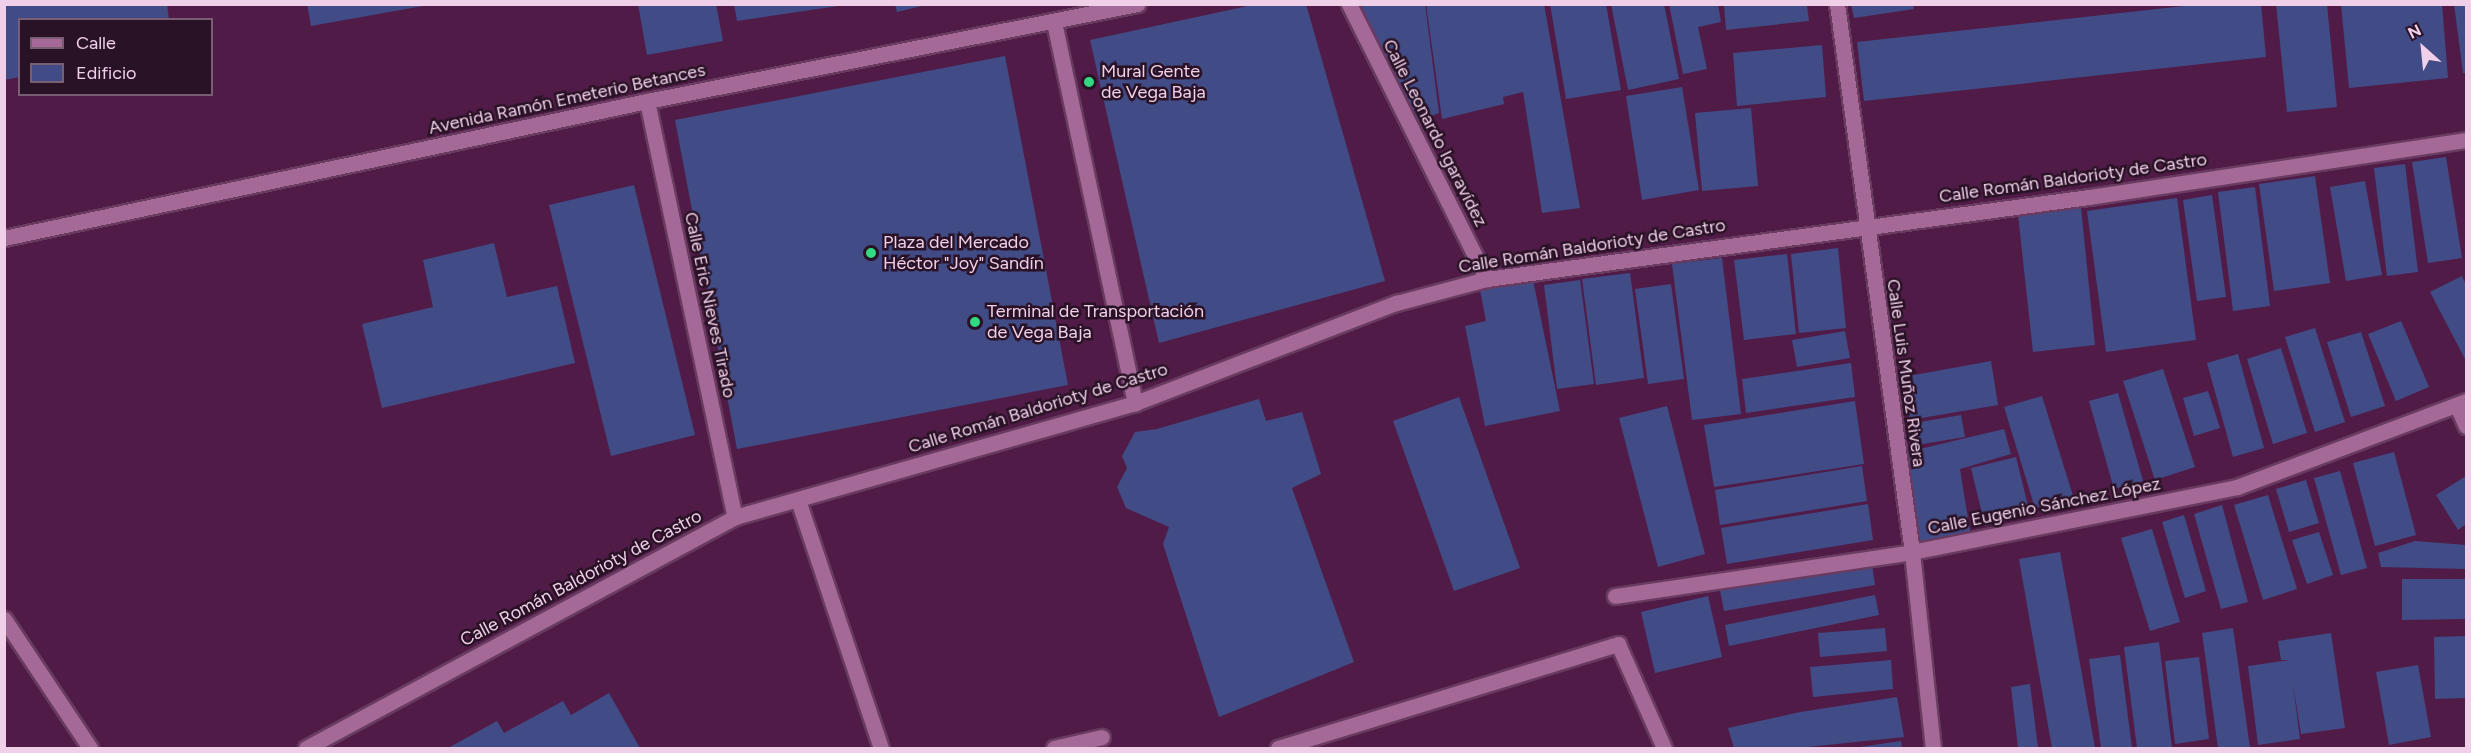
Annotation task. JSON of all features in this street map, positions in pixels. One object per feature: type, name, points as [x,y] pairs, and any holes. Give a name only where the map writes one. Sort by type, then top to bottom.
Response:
[{"type":"street","name":"Avenida Ramón Emeterio Betances","points":[[4,238],[647,101],[1138,4]]},
{"type":"street","name":"Calle Leonardo Igaravídez","points":[[1349,4],[1487,279]]},
{"type":"street","name":"Calle Luis Muñoz Rivera","points":[[1837,4],[1912,552],[1933,748]]},
{"type":"street","points":[[1054,22],[1135,403]]},
{"type":"street","name":"Calle Eric Nieves Tirado","points":[[647,101],[735,517]]},
{"type":"street","name":"Calle Román Baldorioty de Castro","points":[[306,748],[735,517],[1135,403],[1396,303],[1487,279],[1866,225],[2089,197],[2466,140]]},
{"type":"street","points":[[2462,403],[2466,426]]},
{"type":"street","name":"Calle Eugenio Sánchez López","points":[[1616,596],[1912,552],[2237,487],[2462,403]]},
{"type":"street","points":[[798,500],[881,748]]},
{"type":"street","points":[[4,619],[90,748]]},
{"type":"street","points":[[1278,748],[1618,644],[1664,748]]},
{"type":"street","points":[[1054,748],[1102,737]]},
{"type":"building","points":[[4,4],[167,4],[169,18],[18,18],[18,77],[4,80]]},
{"type":"building","points":[[307,4],[423,4],[423,6],[311,26]]},
{"type":"building","points":[[638,4],[716,4],[723,41],[647,55]]},
{"type":"building","points":[[734,4],[838,4],[838,6],[737,21]]},
{"type":"building","points":[[895,4],[926,4],[926,5],[897,12]]},
{"type":"building","points":[[1257,4],[1306,4],[1385,281],[1159,343],[1090,40]]},
{"type":"building","points":[[1362,4],[1425,4],[1439,113],[1409,124],[1364,29]]},
{"type":"building","points":[[1426,4],[1544,4],[1580,208],[1542,213],[1523,92],[1503,97],[1504,104],[1442,119]]},
{"type":"building","points":[[1550,4],[1606,4],[1621,90],[1566,99]]},
{"type":"building","points":[[1611,4],[1664,4],[1679,79],[1628,90]]},
{"type":"building","points":[[1669,4],[1718,4],[1721,22],[1698,27],[1707,69],[1683,74]]},
{"type":"building","points":[[1851,4],[1913,4],[1914,9],[1854,18]]},
{"type":"building","points":[[2202,4],[2261,4],[2266,57],[1864,101],[1857,42]]},
{"type":"building","points":[[2276,4],[2327,4],[2337,107],[2287,112]]},
{"type":"building","points":[[2341,4],[2442,4],[2448,78],[2349,88]]},
{"type":"building","points":[[2454,4],[2466,4],[2466,73],[2463,73]]},
{"type":"building","points":[[1724,5],[1807,5],[1809,21],[1726,30]]},
{"type":"building","points":[[1822,45],[1826,97],[1737,106],[1733,53]]},
{"type":"building","name":"Plaza del Mercado Héctor \"Joy\" Sandín","points":[[1005,56],[1068,385],[737,449],[675,120]]},
{"type":"building","points":[[1682,87],[1699,190],[1642,200],[1626,96]]},
{"type":"building","points":[[1751,108],[1758,186],[1702,191],[1695,113]]},
{"type":"building","points":[[2446,157],[2462,258],[2428,263],[2412,162]]},
{"type":"building","points":[[2405,164],[2418,272],[2387,276],[2374,168]]},
{"type":"building","points":[[2315,176],[2330,283],[2274,291],[2259,184]]},
{"type":"building","points":[[2365,181],[2382,275],[2346,281],[2330,187]]},
{"type":"building","points":[[634,185],[695,435],[611,456],[549,205]]},
{"type":"building","points":[[2255,187],[2270,306],[2233,311],[2218,192]]},
{"type":"building","points":[[2212,195],[2226,297],[2197,301],[2183,200]]},
{"type":"building","points":[[2177,198],[2196,340],[2106,352],[2087,211]]},
{"type":"building","points":[[2081,208],[2095,345],[2033,352],[2018,215]]},
{"type":"building","points":[[494,243],[507,297],[557,286],[575,363],[382,408],[362,324],[433,307],[423,260]]},
{"type":"building","points":[[1838,248],[1846,328],[1799,333],[1791,254]]},
{"type":"building","points":[[1787,254],[1796,334],[1744,340],[1734,260]]},
{"type":"building","points":[[1722,258],[1741,414],[1692,420],[1672,264]]},
{"type":"building","points":[[1630,273],[1644,378],[1596,385],[1582,279]]},
{"type":"building","points":[[2462,276],[2466,285],[2466,361],[2430,292]]},
{"type":"building","points":[[1533,280],[1560,411],[1485,426],[1465,326],[1486,321],[1480,290]]},
{"type":"building","points":[[1580,280],[1594,384],[1557,389],[1544,285]]},
{"type":"building","points":[[1671,284],[1684,379],[1648,384],[1635,289]]},
{"type":"building","points":[[2401,321],[2429,387],[2396,401],[2368,334]]},
{"type":"building","points":[[2315,328],[2345,422],[2315,432],[2285,337]]},
{"type":"building","points":[[1845,331],[1850,358],[1797,367],[1792,340]]},
{"type":"building","points":[[2361,332],[2385,406],[2351,417],[2327,342]]},
{"type":"building","points":[[2281,348],[2307,433],[2273,444],[2247,359]]},
{"type":"building","points":[[2238,354],[2264,448],[2233,457],[2207,363]]},
{"type":"building","points":[[1991,361],[1998,405],[1910,420],[1903,377]]},
{"type":"building","points":[[1851,363],[1855,397],[1746,413],[1742,379]]},
{"type":"building","points":[[2163,369],[2195,467],[2155,480],[2123,381]]},
{"type":"building","points":[[2208,391],[2220,428],[2194,436],[2183,398]]},
{"type":"building","points":[[2118,393],[2143,481],[2114,489],[2089,401]]},
{"type":"building","points":[[2042,396],[2073,496],[2035,508],[2004,407]]},
{"type":"building","points":[[1459,397],[1520,568],[1454,591],[1393,421]]},
{"type":"building","points":[[1259,399],[1266,421],[1302,412],[1321,474],[1292,488],[1354,662],[1219,717],[1163,544],[1169,527],[1126,508],[1117,487],[1127,468],[1122,456],[1135,432],[1157,429]]},
{"type":"building","points":[[1855,401],[1864,464],[1714,487],[1704,425]]},
{"type":"building","points":[[1667,406],[1705,554],[1658,567],[1619,418]]},
{"type":"building","points":[[1961,415],[1965,437],[1911,446],[1908,424]]},
{"type":"building","points":[[2004,429],[2011,454],[1960,469],[1970,531],[1920,543],[1907,452]]},
{"type":"building","points":[[2394,452],[2416,535],[2375,546],[2353,463]]},
{"type":"building","points":[[2016,457],[2030,514],[1985,526],[1971,468]]},
{"type":"building","points":[[1862,466],[1867,501],[1720,525],[1715,490]]},
{"type":"building","points":[[2340,471],[2367,568],[2341,575],[2314,478]]},
{"type":"building","points":[[2466,476],[2466,524],[2458,530],[2436,495]]},
{"type":"building","points":[[2306,480],[2319,523],[2289,532],[2276,489]]},
{"type":"building","points":[[2268,495],[2297,589],[2263,600],[2234,505]]},
{"type":"building","points":[[1868,504],[1873,540],[1727,564],[1721,528]]},
{"type":"building","points":[[2222,505],[2248,602],[2221,609],[2194,514]]},
{"type":"building","points":[[2184,515],[2206,591],[2185,598],[2162,522]]},
{"type":"building","points":[[2152,529],[2180,622],[2150,631],[2121,538]]},
{"type":"building","points":[[2319,532],[2333,575],[2307,584],[2292,540]]},
{"type":"building","points":[[2415,541],[2466,545],[2466,569],[2381,567],[2378,553]]},
{"type":"building","points":[[2060,552],[2095,748],[2052,748],[2019,559]]},
{"type":"building","points":[[1872,565],[1875,585],[1724,611],[1720,590]]},
{"type":"building","points":[[2402,579],[2466,579],[2466,619],[2402,620]]},
{"type":"building","points":[[1875,595],[1879,615],[1729,646],[1725,625]]},
{"type":"building","points":[[1708,596],[1722,657],[1655,673],[1641,612]]},
{"type":"building","points":[[1885,628],[1887,651],[1820,657],[1818,633]]},
{"type":"building","points":[[2233,628],[2250,748],[2218,748],[2202,633]]},
{"type":"building","points":[[2331,633],[2345,728],[2301,734],[2293,684],[2300,739],[2258,745],[2248,666],[2290,660],[2281,660],[2278,641]]},
{"type":"building","points":[[2466,636],[2466,698],[2435,699],[2434,637]]},
{"type":"building","points":[[2159,642],[2172,748],[2137,748],[2124,647]]},
{"type":"building","points":[[2120,655],[2132,748],[2101,748],[2089,659]]},
{"type":"building","points":[[2199,657],[2209,739],[2175,744],[2165,661]]},
{"type":"building","points":[[1891,660],[1893,689],[1813,697],[1810,667]]},
{"type":"building","points":[[2418,665],[2431,737],[2389,745],[2376,672]]},
{"type":"building","points":[[2030,684],[2038,748],[2018,748],[2011,687]]},
{"type":"building","points":[[609,693],[640,748],[448,748],[497,721],[504,733],[563,701],[571,715]]},
{"type":"building","points":[[1897,697],[1904,737],[1798,748],[1734,748],[1728,728],[1800,712]]},
{"type":"building","points":[[1901,741],[1902,748],[1860,748],[1860,747]]},
{"type":"place","name":"Mural Gente de Vega Baja","points":[[1089,82]]},
{"type":"place","name":"Plaza del Mercado Héctor \"Joy\" Sandín","points":[[871,253]]},
{"type":"place","name":"Terminal de Transportación de Vega Baja","points":[[975,322]]}]
